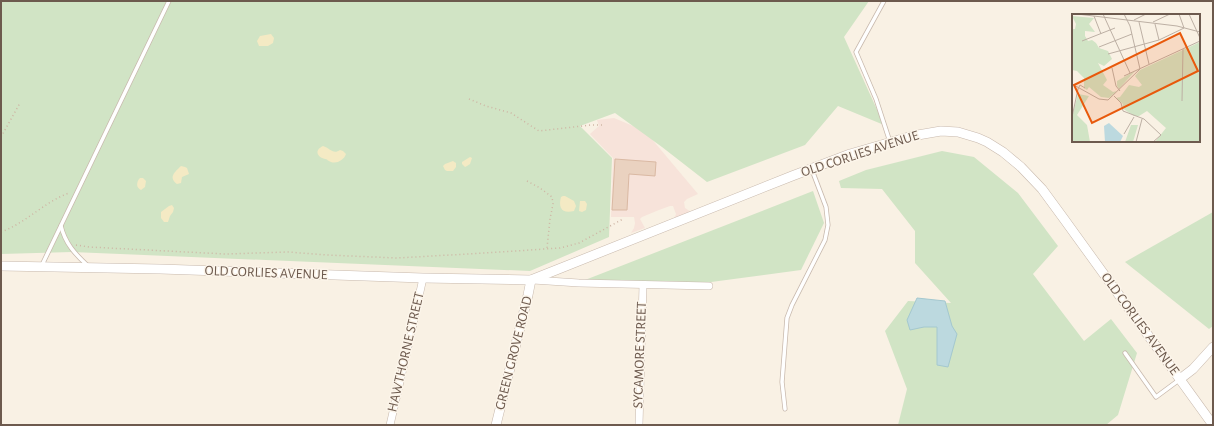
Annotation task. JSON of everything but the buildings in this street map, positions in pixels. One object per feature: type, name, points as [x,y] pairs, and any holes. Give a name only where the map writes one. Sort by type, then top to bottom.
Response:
[{"type":"street","name":"OLD CORLIES AVENUE","points":[[531,280],[850,154],[912,136],[932,132],[949,131],[968,135],[987,142],[1003,152],[1021,167],[1042,189],[1213,425]]},
{"type":"street","name":"OLD CORLIES AVENUE","points":[[1,266],[531,280],[579,284],[709,286]]},
{"type":"street","name":"HAWTHORNE STREET","points":[[390,425],[423,278]]},
{"type":"street","name":"GREEN GROVE ROAD","points":[[496,425],[531,280]]},
{"type":"street","name":"SYCAMORE STREET","points":[[639,425],[643,285]]},
{"type":"street","points":[[1180,379],[1213,347]]},
{"type":"lane","points":[[42,266],[169,1]]},
{"type":"lane","points":[[884,1],[856,52],[876,100],[890,142]]},
{"type":"lane","points":[[785,409],[782,382],[787,318],[825,240],[828,225],[826,207],[811,169]]},
{"type":"lane","points":[[61,226],[74,253],[89,268]]},
{"type":"lane","points":[[1125,353],[1156,397],[1180,379]]},
{"type":"path","points":[[469,99],[486,106],[512,113],[539,131],[591,125],[605,125]]},
{"type":"path","points":[[1,137],[20,103]]},
{"type":"path","points":[[527,181],[552,197],[553,204],[547,248]]},
{"type":"path","points":[[1,232],[25,220],[51,201],[78,190]]},
{"type":"path","points":[[66,239],[73,244],[89,247],[225,254],[288,252],[397,258],[560,248],[579,243],[623,219]]},
{"type":"shaded area","points":[[614,118],[645,131],[698,194],[684,202],[685,208],[691,212],[674,219],[676,214],[673,206],[670,206],[642,217],[640,219],[645,228],[631,233],[635,223],[634,217],[611,217],[613,158],[590,134],[599,126],[597,120]]},
{"type":"green space","points":[[1,1],[869,1],[844,37],[884,125],[838,106],[805,145],[707,182],[615,113],[580,126],[612,158],[609,237],[530,271],[72,252],[1,254]]},
{"type":"green space","points":[[942,151],[974,157],[1018,193],[1058,246],[1033,274],[1084,341],[1111,319],[1137,353],[1118,415],[1106,425],[898,425],[907,389],[885,331],[908,301],[951,303],[915,263],[915,231],[882,189],[841,188],[839,181],[866,170]]},
{"type":"green space","points":[[813,191],[824,223],[801,270],[696,284],[585,280]]},
{"type":"green space","points":[[1213,212],[1213,326],[1209,329],[1125,262]]},
{"type":"sand","points":[[271,34],[274,38],[273,43],[268,46],[259,46],[257,41],[260,36]]},
{"type":"sand","points":[[323,146],[335,152],[340,150],[343,151],[346,154],[340,161],[331,162],[318,155],[318,149]]},
{"type":"sand","points":[[470,157],[472,158],[470,164],[465,167],[462,162]]},
{"type":"sand","points":[[453,161],[456,163],[456,167],[453,171],[445,170],[443,166]]},
{"type":"sand","points":[[181,166],[187,168],[189,174],[182,177],[181,183],[177,184],[173,179],[173,175]]},
{"type":"sand","points":[[140,178],[143,178],[146,181],[145,187],[141,190],[137,185]]},
{"type":"sand","points":[[563,196],[574,201],[576,206],[574,211],[566,212],[562,209],[560,201],[561,197]]},
{"type":"sand","points":[[580,201],[585,201],[587,204],[586,210],[582,212],[579,211]]},
{"type":"sand","points":[[172,205],[174,208],[173,212],[168,222],[164,222],[161,218],[161,212]]},
{"type":"water","points":[[917,298],[945,301],[952,326],[957,334],[948,367],[937,365],[937,327],[924,327],[910,330],[907,320]]}]
